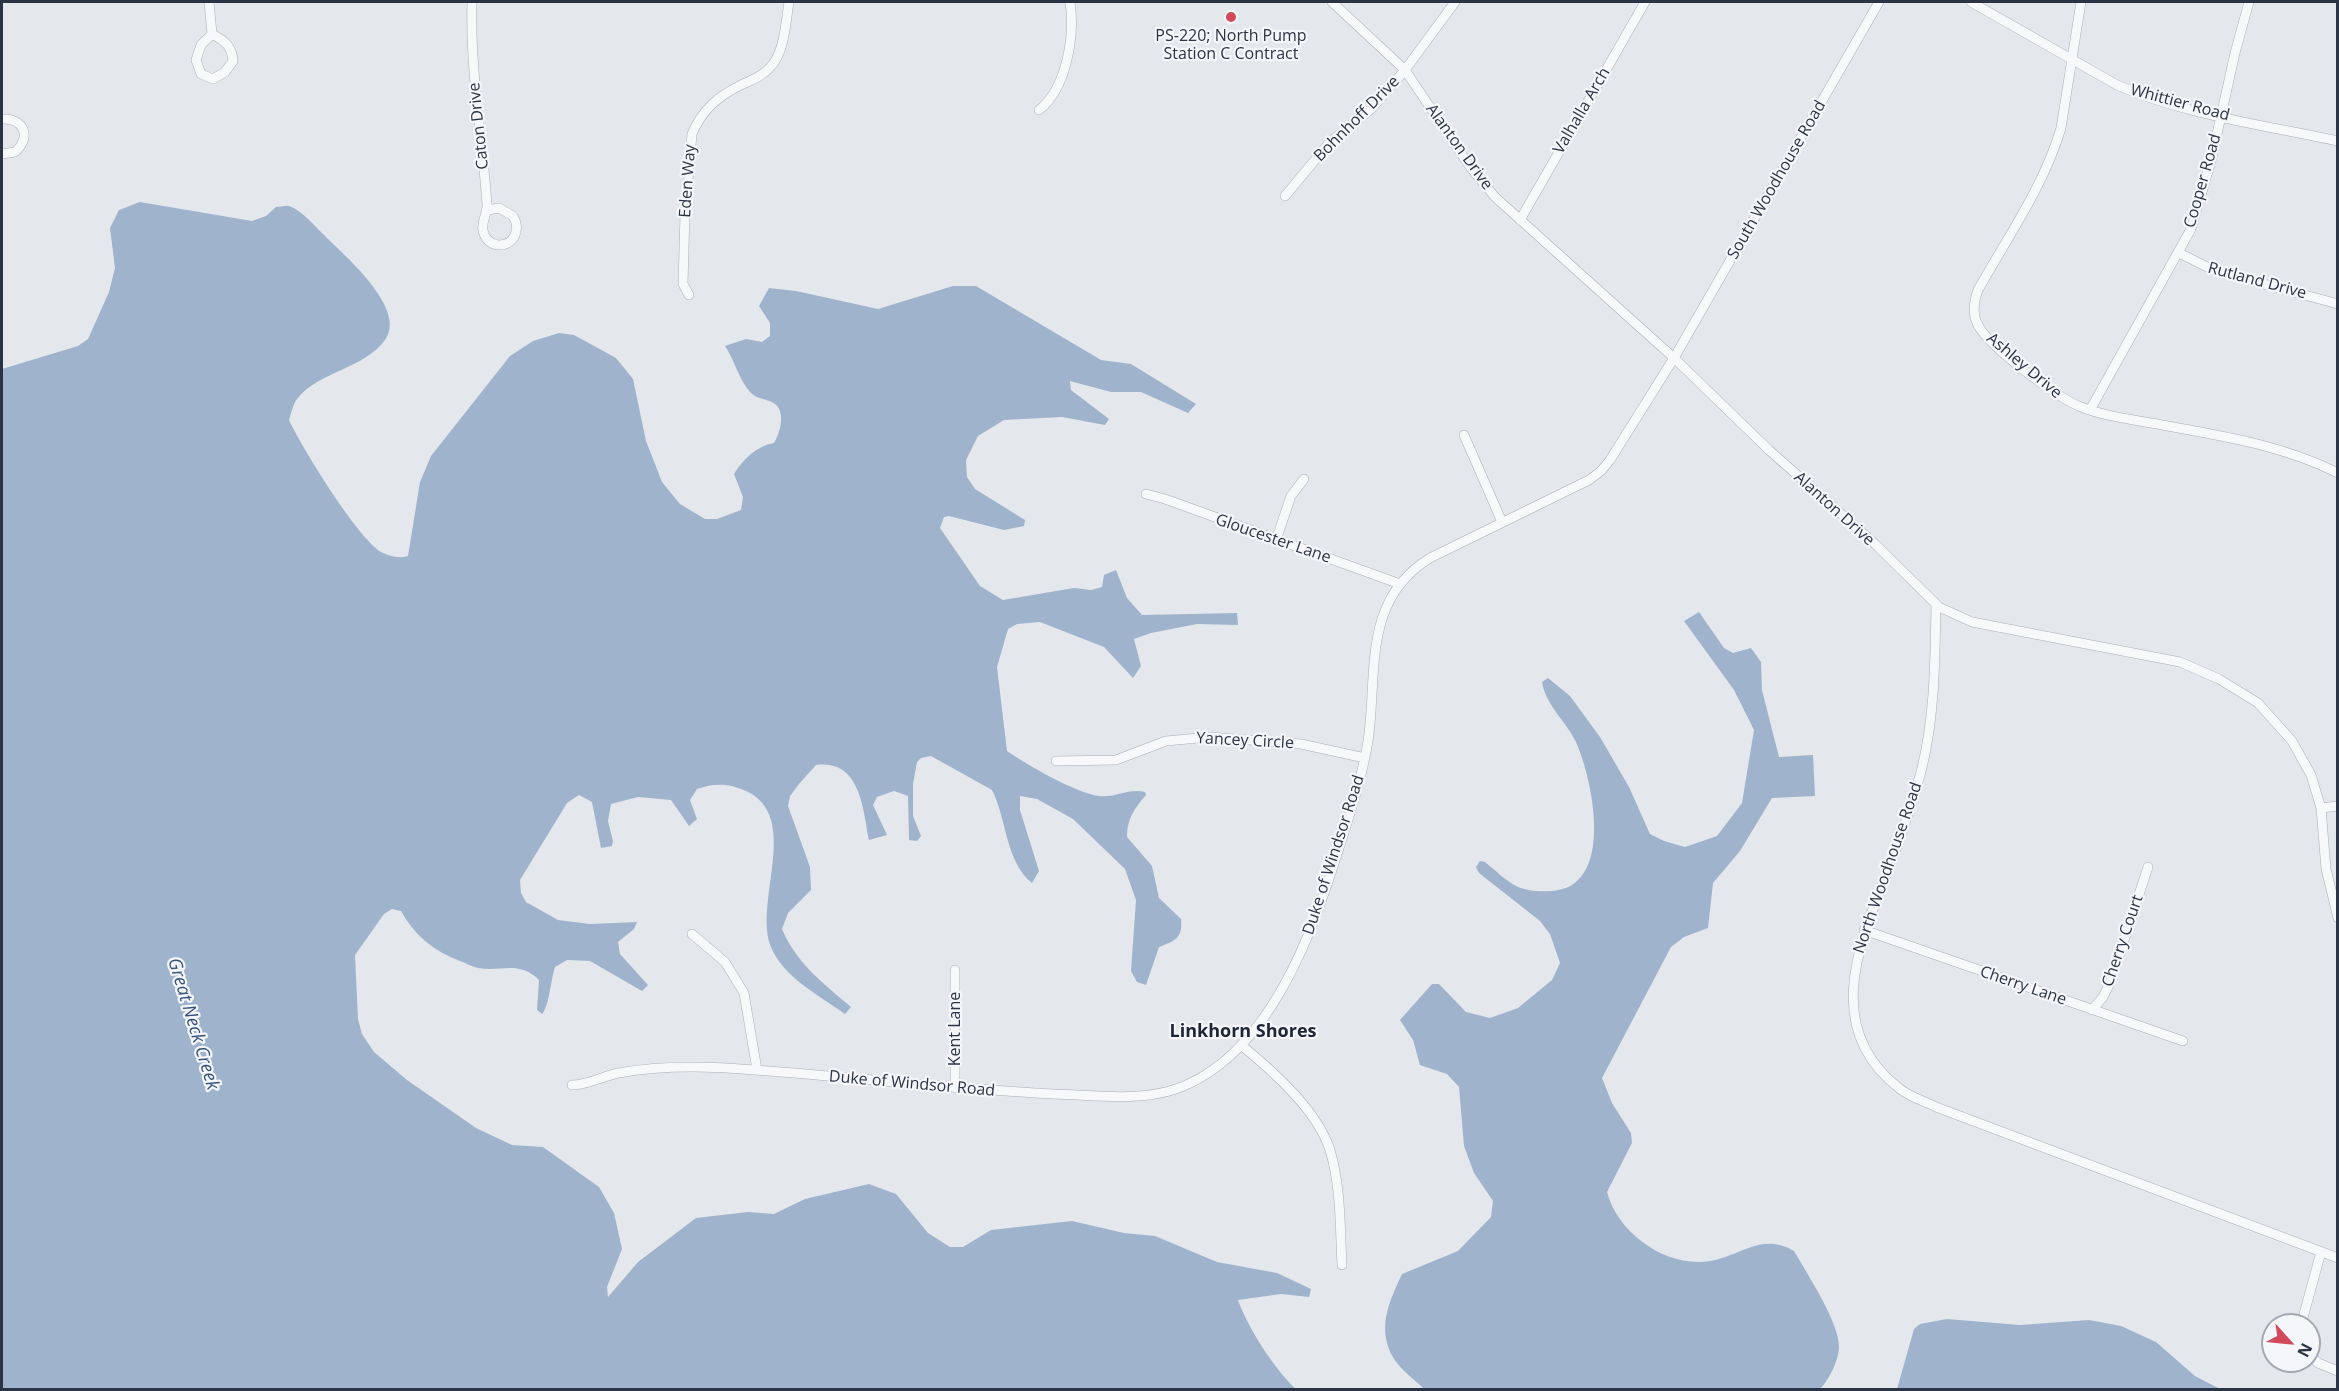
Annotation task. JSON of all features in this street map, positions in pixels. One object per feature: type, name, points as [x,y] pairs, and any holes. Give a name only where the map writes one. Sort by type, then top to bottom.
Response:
[{"type":"street","points":[[209,2],[212,34]]},
{"type":"street","name":"Caton Drive","points":[[472,2],[474,87],[487,210],[482,228],[487,239],[494,244],[503,244],[513,239],[518,227],[516,221],[507,211],[499,208],[487,210]]},
{"type":"street","name":"Eden Way","points":[[688,295],[683,284],[685,214],[692,134],[697,122],[710,104],[764,74],[776,60],[780,51],[789,2]]},
{"type":"street","points":[[1039,110],[1048,103],[1056,91],[1065,65],[1072,34],[1070,2]]},
{"type":"street","name":"Alanton Drive","points":[[1332,2],[1406,70],[1471,168],[1495,197],[1674,357],[1769,450],[1875,544],[1936,604],[1955,616],[1972,622],[2180,663],[2219,679],[2258,703],[2283,728],[2312,776],[2321,808],[2326,868],[2337,918]]},
{"type":"street","name":"Bohnhoff Drive","points":[[1285,196],[1330,142],[1371,109],[1406,70],[1455,2]]},
{"type":"street","name":"Valhalla Arch","points":[[1520,220],[1644,2]]},
{"type":"street","name":"South Woodhouse Road","points":[[1674,357],[1879,2]]},
{"type":"street","name":"Whittier Road","points":[[1971,2],[2133,92],[2177,106],[2337,141]]},
{"type":"street","name":"Ashley Drive","points":[[2081,2],[2061,128],[2055,148],[2036,188],[1978,290],[1974,307],[1979,326],[1992,341],[2063,399],[2113,417],[2270,447],[2337,473]]},
{"type":"street","name":"Cooper Road","points":[[2090,410],[2179,254],[2198,210],[2236,45],[2249,2]]},
{"type":"street","points":[[212,34],[231,49],[233,61],[225,72],[213,80],[201,74],[196,60],[201,45],[212,34]]},
{"type":"street","points":[[2,119],[16,121],[21,125],[24,136],[15,152],[2,154]]},
{"type":"street","name":"Rutland Drive","points":[[2179,254],[2215,271],[2337,304]]},
{"type":"street","name":"Duke of Windsor Road","points":[[572,1085],[619,1073],[687,1067],[757,1070],[955,1088],[1133,1097],[1166,1092],[1194,1082],[1227,1060],[1241,1046],[1266,1014],[1304,945],[1333,868],[1358,789],[1370,724],[1376,642],[1390,602],[1400,584],[1412,570],[1424,561],[1589,480],[1601,471],[1611,460],[1674,357]]},
{"type":"street","points":[[1464,435],[1502,522]]},
{"type":"street","points":[[1276,540],[1291,496],[1304,479]]},
{"type":"street","name":"Gloucester Lane","points":[[1146,494],[1400,584]]},
{"type":"street","name":"North Woodhouse Road","points":[[1936,604],[1935,664],[1929,734],[1907,816],[1864,930],[1856,963],[1853,986],[1855,1018],[1860,1039],[1868,1053],[1899,1088],[1954,1114],[2321,1252]]},
{"type":"street","name":"Yancey Circle","points":[[1056,761],[1105,762],[1166,741],[1209,737],[1301,744],[1365,758]]},
{"type":"street","points":[[2321,808],[2337,806]]},
{"type":"street","name":"Cherry Court","points":[[2092,1010],[2103,997],[2110,983],[2148,867]]},
{"type":"street","name":"Cherry Lane","points":[[1864,930],[2183,1041]]},
{"type":"street","points":[[692,934],[724,962],[744,993],[757,1070]]},
{"type":"street","name":"Kent Lane","points":[[955,970],[955,1088]]},
{"type":"street","points":[[1241,1046],[1276,1076],[1309,1113],[1324,1135],[1338,1185],[1342,1265]]},
{"type":"street","points":[[2304,1313],[2321,1252],[2337,1258]]},
{"type":"street","points":[[2321,1365],[2337,1371]]},
{"type":"water","name":"Great Neck Creek","points":[[140,202],[252,221],[266,216],[276,207],[289,206],[299,212],[346,256],[371,284],[388,313],[390,327],[385,340],[365,358],[306,390],[293,406],[289,420],[317,470],[358,529],[381,552],[394,557],[408,556],[420,482],[431,456],[510,356],[533,341],[559,333],[574,335],[616,358],[633,379],[646,441],[662,482],[680,504],[705,519],[717,519],[741,510],[743,497],[734,474],[751,454],[774,443],[780,429],[781,417],[775,404],[756,396],[746,387],[725,346],[746,339],[762,342],[770,336],[770,323],[759,306],[769,288],[796,291],[878,309],[953,286],[976,286],[1101,360],[1131,364],[1196,404],[1188,413],[1141,392],[1111,392],[1070,381],[1071,390],[1109,419],[1105,425],[1062,417],[1004,420],[978,436],[966,460],[967,477],[975,489],[1025,520],[1024,526],[1004,530],[949,516],[944,517],[940,528],[980,586],[1003,600],[1074,588],[1091,590],[1102,587],[1104,575],[1116,570],[1127,598],[1142,615],[1237,613],[1238,625],[1197,624],[1151,633],[1134,639],[1141,666],[1133,678],[1104,647],[1040,622],[1017,624],[1008,629],[997,667],[1007,751],[1052,778],[1089,794],[1111,796],[1133,791],[1145,792],[1146,795],[1130,819],[1127,837],[1152,866],[1159,898],[1181,919],[1181,931],[1177,938],[1159,947],[1146,985],[1137,982],[1131,971],[1136,900],[1125,869],[1073,819],[1037,799],[1020,796],[1020,810],[1039,871],[1032,883],[1023,874],[1011,852],[992,790],[931,756],[921,758],[917,762],[913,784],[913,816],[921,836],[917,841],[909,840],[908,796],[894,791],[877,797],[873,805],[887,835],[869,840],[857,788],[842,770],[831,765],[816,765],[790,796],[788,806],[810,867],[811,890],[788,913],[782,929],[803,963],[851,1007],[845,1014],[793,977],[784,968],[771,947],[767,928],[767,907],[773,862],[774,840],[771,820],[762,803],[746,791],[733,786],[721,785],[697,789],[690,800],[697,819],[689,826],[671,800],[638,797],[611,804],[608,821],[612,846],[601,848],[592,802],[579,795],[567,803],[520,880],[521,893],[526,902],[558,920],[590,924],[637,922],[634,929],[618,942],[620,954],[648,985],[642,991],[590,961],[567,960],[555,967],[542,1014],[537,1010],[539,980],[532,974],[517,968],[478,968],[451,957],[426,942],[412,928],[401,911],[392,909],[384,914],[355,955],[358,1019],[362,1034],[374,1052],[407,1080],[476,1128],[512,1145],[543,1147],[599,1187],[614,1213],[622,1249],[607,1287],[608,1297],[638,1262],[696,1218],[748,1212],[774,1214],[805,1199],[869,1184],[896,1194],[928,1233],[950,1247],[963,1247],[991,1230],[1072,1221],[1124,1233],[1155,1236],[1217,1262],[1277,1273],[1311,1289],[1309,1297],[1281,1294],[1238,1300],[1263,1348],[1279,1371],[1296,1389],[2,1389],[2,369],[78,346],[88,339],[109,292],[115,268],[110,228],[119,210]]},
{"type":"water","points":[[1699,612],[1724,648],[1733,653],[1751,648],[1761,662],[1762,690],[1779,757],[1813,755],[1815,796],[1772,798],[1740,851],[1713,883],[1708,928],[1684,937],[1671,947],[1602,1078],[1612,1103],[1631,1133],[1632,1143],[1607,1192],[1613,1207],[1633,1234],[1646,1245],[1677,1259],[1694,1262],[1710,1261],[1762,1244],[1782,1246],[1794,1251],[1829,1312],[1838,1338],[1839,1348],[1835,1365],[1819,1390],[1424,1389],[1397,1363],[1389,1348],[1385,1326],[1389,1305],[1402,1274],[1458,1251],[1491,1217],[1493,1201],[1474,1173],[1464,1146],[1459,1087],[1447,1074],[1420,1065],[1413,1040],[1400,1020],[1432,984],[1439,984],[1466,1012],[1490,1018],[1518,1008],[1552,980],[1560,963],[1550,934],[1540,921],[1479,873],[1476,867],[1480,861],[1485,862],[1518,887],[1553,891],[1572,885],[1584,873],[1591,857],[1594,817],[1587,775],[1576,742],[1544,691],[1542,682],[1548,678],[1570,696],[1600,737],[1629,787],[1650,834],[1685,847],[1717,836],[1742,803],[1754,730],[1734,690],[1684,621]]},
{"type":"water","points":[[1947,1319],[2020,1325],[2089,1320],[2121,1326],[2156,1342],[2195,1376],[2220,1389],[1897,1389],[1914,1329],[1920,1324]]},
{"type":"place","name":"PS-220; North Pump Station C Contract","points":[[1231,17]]},
{"type":"district","name":"Linkhorn Shores","points":[[1243,1032]]}]
